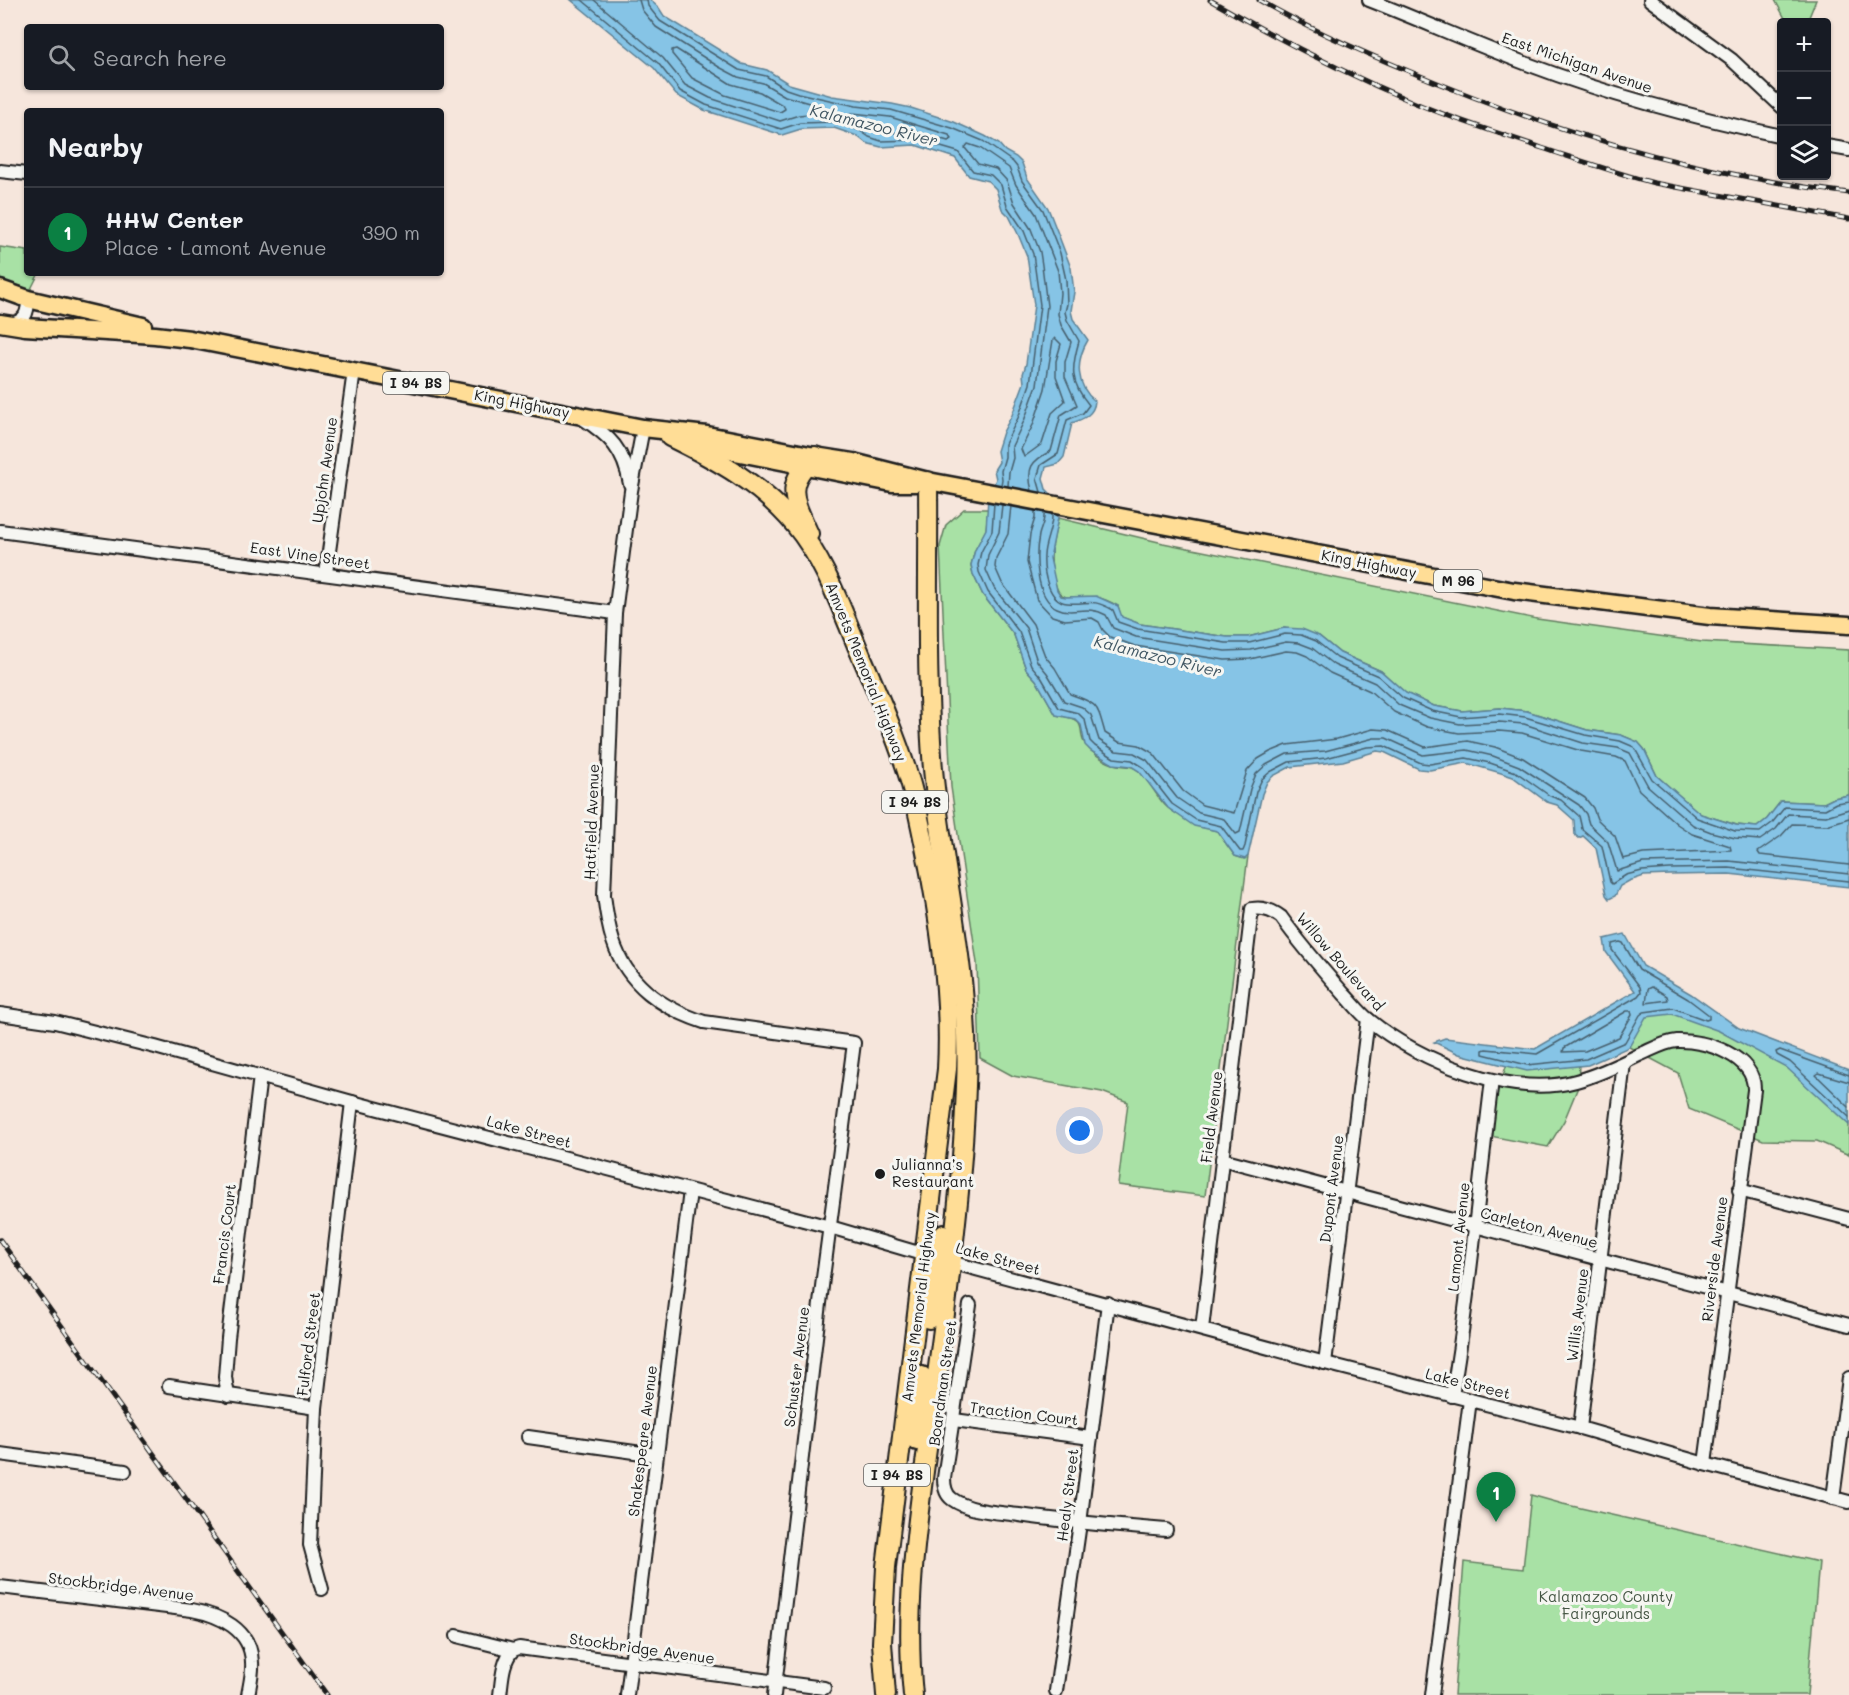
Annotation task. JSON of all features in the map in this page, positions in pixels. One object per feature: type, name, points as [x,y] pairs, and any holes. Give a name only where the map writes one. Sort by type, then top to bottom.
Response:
[{"type":"highway","name":"Amvets Memorial Highway","points":[[670,437],[743,476],[795,526],[825,573],[884,711],[910,781],[934,891],[943,958],[948,1033],[939,1259]]},
{"type":"highway","name":"I 94 BS","points":[[809,461],[794,484],[795,501],[825,573]]},
{"type":"highway","name":"Amvets Memorial Highway","points":[[886,1695],[882,1607],[939,1259],[964,1144],[967,1081],[963,976],[937,808],[933,767],[928,646],[928,481]]},
{"type":"highway","name":"I 94 BS","points":[[913,1695],[910,1614],[921,1490],[917,1476],[917,1432],[926,1337],[939,1259]]},
{"type":"main road","name":"King Highway","points":[[0,289],[28,299],[190,339]]},
{"type":"main road","name":"King Highway","points":[[2,324],[155,334],[190,339],[643,428],[707,435],[809,461]]},
{"type":"main road","name":"King Highway","points":[[643,428],[670,437],[809,461],[853,462],[928,481],[1483,586],[1571,600],[1710,616],[1849,625]]},
{"type":"street","name":"East Michigan Avenue","points":[[1369,0],[1530,65],[1594,87],[1694,116],[1777,135]]},
{"type":"street","points":[[1650,0],[1732,60],[1777,102]]},
{"type":"street","points":[[1831,147],[1849,150]]},
{"type":"street","points":[[0,171],[24,174]]},
{"type":"street","points":[[0,297],[28,299],[28,309],[24,318],[16,323],[2,324]]},
{"type":"street","name":"Upjohn Avenue","points":[[326,573],[354,371]]},
{"type":"street","points":[[576,414],[606,435],[618,448],[626,463],[631,491]]},
{"type":"street","name":"Hatfield Avenue","points":[[643,428],[631,491],[615,613],[604,895],[608,926],[618,953],[632,976],[648,993],[684,1016],[704,1022],[854,1043]]},
{"type":"street","name":"East Vine Street","points":[[0,531],[615,613]]},
{"type":"street","name":"Willow Boulevard","points":[[1252,909],[1268,910],[1281,917],[1320,966],[1368,1020],[1418,1051],[1492,1080],[1526,1084],[1563,1084],[1590,1077],[1660,1046],[1677,1041],[1709,1045],[1741,1062]]},
{"type":"street","name":"Field Avenue","points":[[1202,1329],[1252,909]]},
{"type":"street","name":"Lake Street","points":[[0,1014],[93,1030],[352,1102],[831,1227],[939,1259],[1325,1363],[1580,1428],[1849,1502]]},
{"type":"street","name":"Dupont Avenue","points":[[1325,1363],[1368,1020]]},
{"type":"street","name":"Schuster Avenue","points":[[774,1695],[854,1043]]},
{"type":"street","name":"Riverside Avenue","points":[[1705,1464],[1754,1083],[1747,1068],[1741,1062]]},
{"type":"street","name":"Willis Avenue","points":[[1580,1428],[1624,1063]]},
{"type":"street","name":"Francis Court","points":[[228,1396],[225,1377],[228,1338],[260,1076]]},
{"type":"street","name":"Lamont Avenue","points":[[1452,1396],[1467,1300],[1492,1080]]},
{"type":"street","name":"Fulford Street","points":[[322,1589],[310,1545],[316,1408],[352,1102]]},
{"type":"street","name":"Carleton Avenue","points":[[1222,1160],[1849,1326]]},
{"type":"street","points":[[1739,1190],[1849,1219]]},
{"type":"street","name":"Shakespeare Avenue","points":[[627,1695],[690,1191]]},
{"type":"street","name":"Healy Street","points":[[1056,1691],[1108,1303]]},
{"type":"street","name":"Boardman Street","points":[[970,1305],[944,1485],[952,1499],[967,1505],[996,1512],[1080,1523]]},
{"type":"street","points":[[1833,1498],[1849,1378]]},
{"type":"street","points":[[169,1386],[316,1408]]},
{"type":"street","points":[[1432,1695],[1470,1400]]},
{"type":"street","name":"Traction Court","points":[[954,1420],[1091,1438]]},
{"type":"street","points":[[528,1437],[656,1455]]},
{"type":"street","points":[[0,1454],[125,1471]]},
{"type":"street","points":[[1080,1523],[1166,1530]]},
{"type":"street","name":"Stockbridge Avenue","points":[[0,1587],[192,1610],[217,1616],[234,1627],[251,1654],[248,1695]]},
{"type":"street","name":"Stockbridge Avenue","points":[[457,1636],[513,1650],[523,1648],[824,1688]]},
{"type":"street","points":[[500,1695],[508,1654],[513,1650]]},
{"type":"green space","points":[[1775,0],[1816,0],[1809,18],[1785,18]]},
{"type":"green space","points":[[0,247],[24,251],[24,276],[38,276],[31,289],[26,291],[0,281]]},
{"type":"green space","points":[[964,509],[988,509],[986,530],[975,550],[971,565],[973,574],[983,595],[1014,635],[1026,669],[1036,680],[1056,715],[1076,720],[1081,728],[1085,744],[1101,758],[1117,765],[1130,766],[1139,771],[1171,810],[1217,831],[1235,856],[1244,859],[1248,856],[1205,1196],[1118,1185],[1128,1102],[1102,1092],[1013,1076],[980,1058],[977,963],[951,787],[940,546],[946,525]]},
{"type":"green space","points":[[1058,518],[1163,543],[1537,619],[1702,642],[1849,650],[1849,795],[1824,803],[1781,801],[1767,819],[1757,827],[1737,825],[1700,814],[1657,776],[1644,749],[1638,742],[1621,735],[1587,730],[1527,711],[1500,708],[1462,711],[1434,706],[1405,693],[1381,671],[1340,653],[1319,636],[1284,628],[1248,637],[1227,637],[1140,624],[1121,617],[1118,606],[1103,599],[1066,597],[1059,592],[1051,565]]},
{"type":"green space","points":[[1660,999],[1815,1070],[1849,1110],[1849,1155],[1817,1141],[1763,1140],[1689,1109],[1678,1073],[1629,1047],[1625,1018]]},
{"type":"green space","points":[[1579,1063],[1578,1087],[1564,1121],[1548,1147],[1490,1136],[1492,1107],[1507,1064]]},
{"type":"green space","name":"Kalamazoo County Fairgrounds","points":[[1531,1495],[1819,1562],[1807,1695],[1454,1695],[1464,1562],[1523,1569]]},
{"type":"water","name":"Kalamazoo River","points":[[571,0],[650,0],[664,16],[742,64],[767,70],[789,84],[832,96],[911,108],[954,122],[999,144],[1022,163],[1027,178],[1048,208],[1071,268],[1074,292],[1071,311],[1073,319],[1088,340],[1079,365],[1081,381],[1095,401],[1090,413],[1072,423],[1064,457],[1058,464],[1046,467],[1043,478],[1046,489],[1056,499],[1058,518],[1050,558],[1057,590],[1061,596],[1096,596],[1118,606],[1122,617],[1140,624],[1227,637],[1248,637],[1284,628],[1302,629],[1319,636],[1340,653],[1381,671],[1406,693],[1434,706],[1462,711],[1500,708],[1527,711],[1587,730],[1621,735],[1638,742],[1644,749],[1657,776],[1701,814],[1736,825],[1757,827],[1767,819],[1781,801],[1824,803],[1849,795],[1849,887],[1729,874],[1644,876],[1620,886],[1615,896],[1609,899],[1606,895],[1596,848],[1583,836],[1579,838],[1575,835],[1574,820],[1557,805],[1547,802],[1513,777],[1501,773],[1466,763],[1430,770],[1419,769],[1384,752],[1377,751],[1343,761],[1290,767],[1273,776],[1267,782],[1262,794],[1248,856],[1245,859],[1235,856],[1217,831],[1194,826],[1168,808],[1139,771],[1131,766],[1113,764],[1091,751],[1085,745],[1081,725],[1075,719],[1056,715],[1036,680],[1026,669],[1014,635],[983,595],[973,574],[971,565],[975,550],[986,529],[988,498],[996,479],[994,470],[999,462],[997,451],[1024,383],[1023,374],[1034,305],[1027,256],[1009,216],[1002,209],[996,189],[988,181],[969,176],[955,158],[915,145],[881,147],[866,143],[857,136],[834,128],[801,129],[782,135],[704,110],[676,95],[654,68]]},
{"type":"water","points":[[1625,934],[1643,966],[1691,994],[1739,1028],[1849,1070],[1849,1125],[1786,1067],[1719,1031],[1672,1014],[1646,1017],[1629,1047],[1588,1065],[1527,1071],[1459,1054],[1434,1042],[1445,1038],[1535,1049],[1635,991],[1606,952],[1604,939]]},
{"type":"railway","points":[[1210,0],[1361,79],[1429,109],[1477,126],[1654,183],[1849,219]]},
{"type":"railway","points":[[1259,0],[1315,30],[1392,64],[1517,113],[1572,131],[1626,148],[1737,175],[1849,193]]},
{"type":"railway","points":[[0,1240],[327,1695]]},
{"type":"place","name":"Julianna's Restaurant","points":[[880,1174]]},
{"type":"place","name":"HHW Center","points":[[1496,1522]]}]
